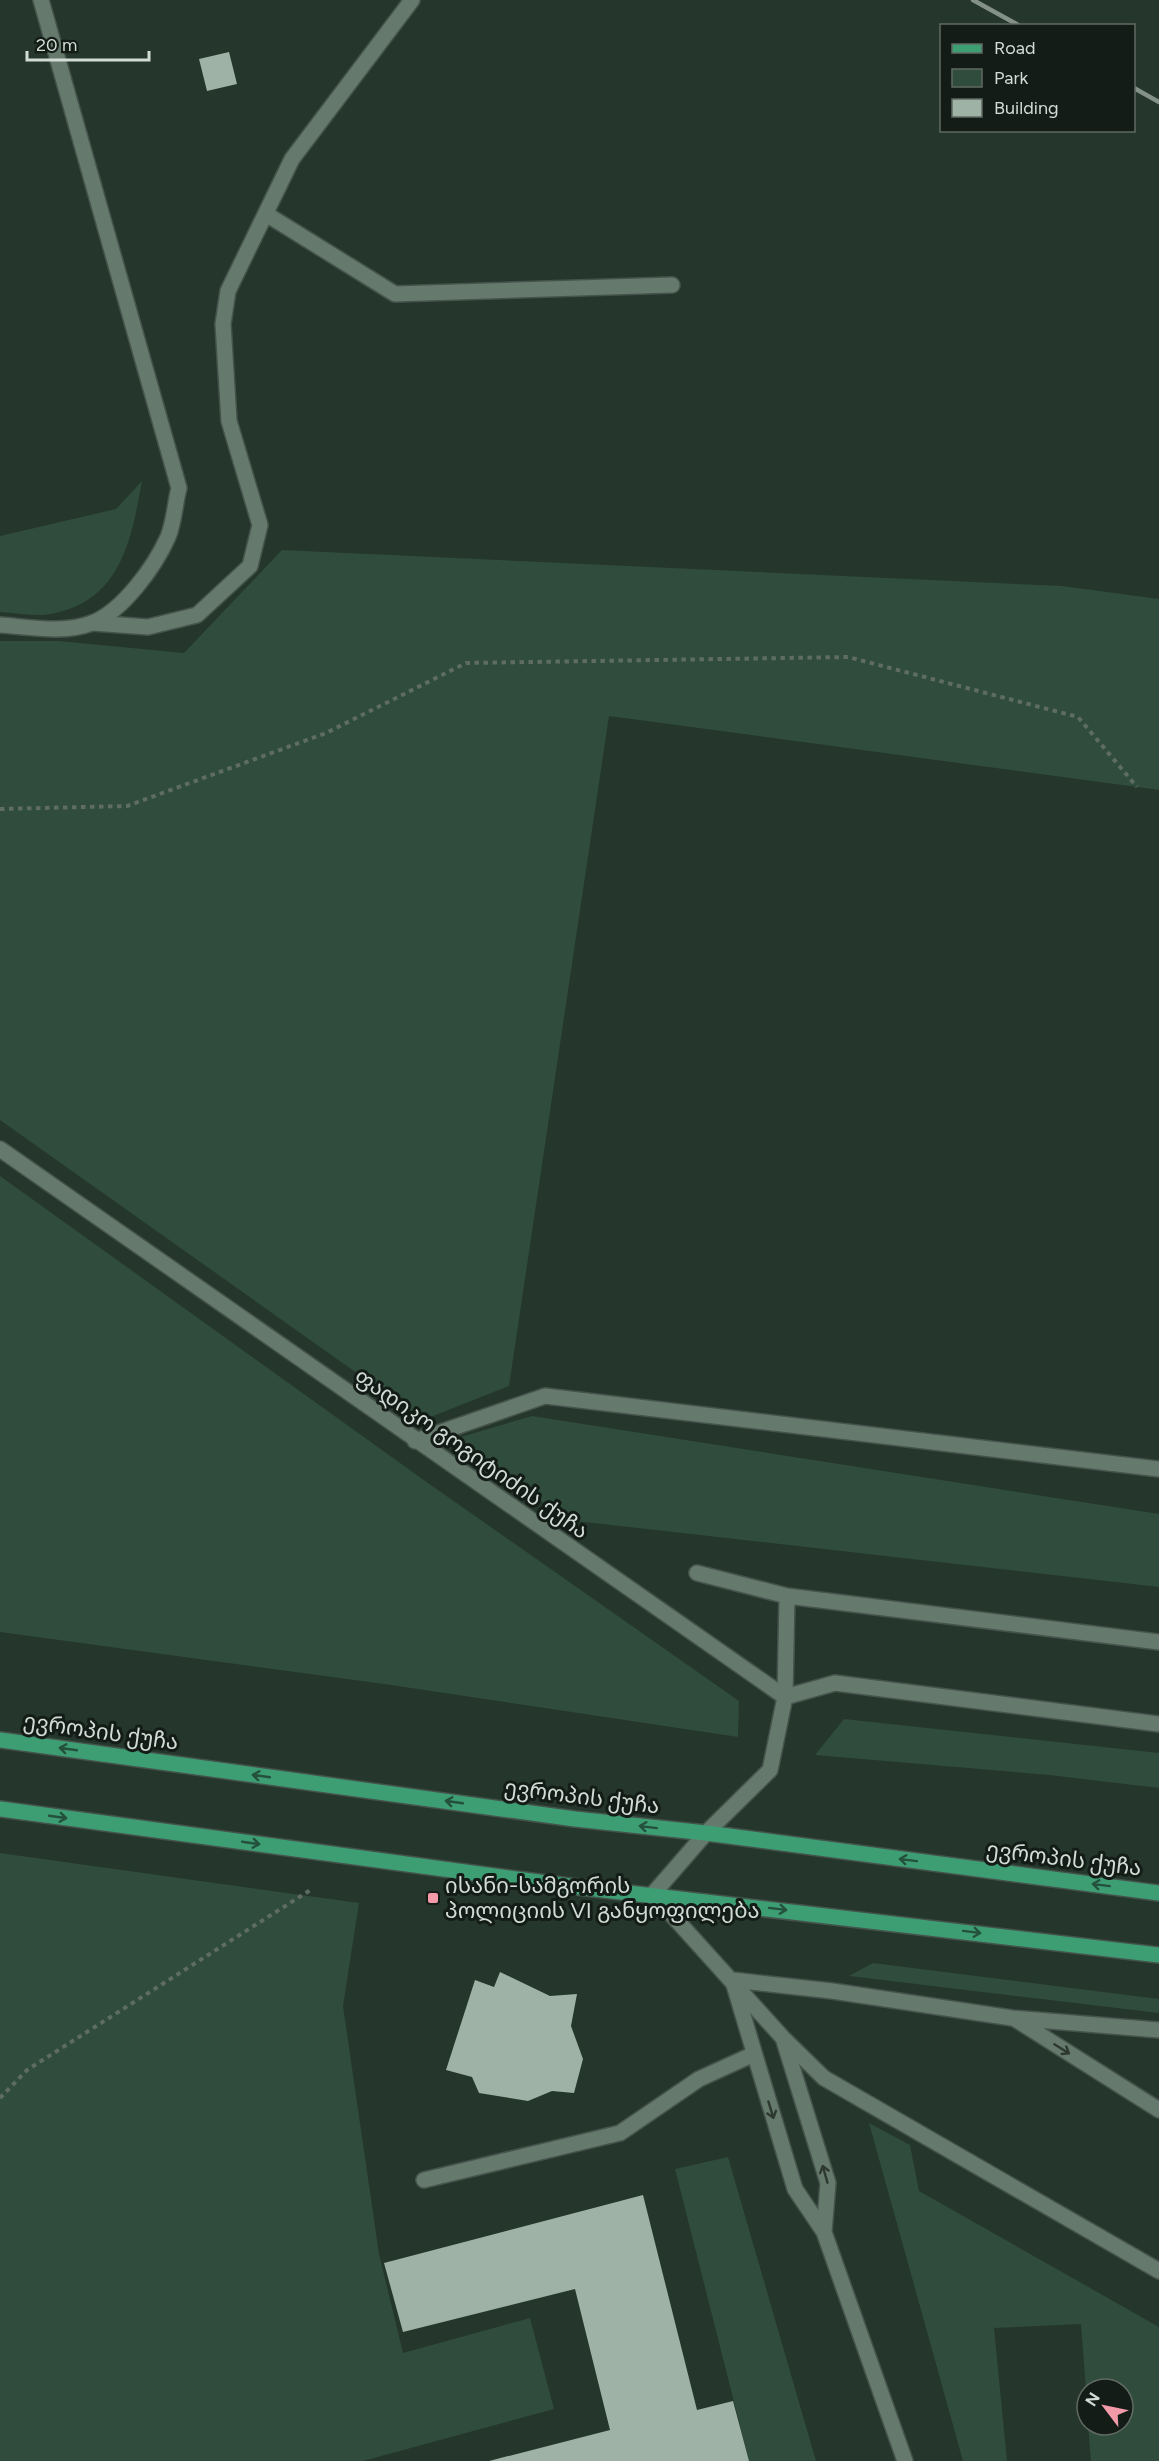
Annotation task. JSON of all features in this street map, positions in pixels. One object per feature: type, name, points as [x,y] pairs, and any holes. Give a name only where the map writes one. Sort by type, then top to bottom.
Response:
[{"type":"main road","name":"ევროპის ქუჩა","points":[[0,1740],[574,1819],[706,1833],[1159,1893]]},
{"type":"main road","points":[[0,1809],[578,1887],[1159,1955]]},
{"type":"street","points":[[41,0],[179,488],[168,537],[143,577],[120,605],[92,623]]},
{"type":"street","points":[[0,625],[50,629],[92,623],[148,627],[197,615],[250,566],[260,525],[229,421],[224,324],[228,291],[292,159],[412,0]]},
{"type":"street","points":[[266,214],[395,294],[672,285]]},
{"type":"street","name":"ფადიკო გოგიტიძის ქუჩა","points":[[0,1149],[415,1441],[785,1697]]},
{"type":"street","points":[[415,1441],[545,1396],[1159,1469]]},
{"type":"street","points":[[697,1573],[787,1596],[1159,1642]]},
{"type":"street","points":[[787,1596],[785,1697],[770,1770],[706,1833],[653,1894],[783,2038],[824,2078],[1159,2271]]},
{"type":"street","points":[[785,1697],[835,1683],[1159,1724]]},
{"type":"street","points":[[733,1980],[832,1990],[1012,2018],[1159,2030]]},
{"type":"street","points":[[733,1980],[795,2189],[824,2232],[905,2461]]},
{"type":"street","points":[[1012,2018],[1159,2110]]},
{"type":"street","points":[[783,2038],[828,2183],[824,2232]]},
{"type":"street","points":[[424,2180],[620,2133],[699,2079],[754,2054]]},
{"type":"path","points":[[0,809],[127,806],[326,733],[466,663],[848,657],[1078,717],[1137,787]]},
{"type":"path","points":[[0,2098],[27,2070],[312,1889]]},
{"type":"green space","points":[[142,481],[133,525],[119,565],[108,582],[93,596],[75,607],[51,614],[0,612],[0,536],[116,509]]},
{"type":"green space","points":[[282,550],[1062,586],[1159,599],[1159,790],[609,716],[509,1386],[423,1420],[0,1120],[0,641],[59,641],[184,653]]},
{"type":"green space","points":[[0,1176],[428,1483],[739,1701],[738,1737],[384,1684],[0,1632]]},
{"type":"green space","points":[[532,1416],[1159,1514],[1159,1587],[567,1520],[454,1439]]},
{"type":"green space","points":[[844,1719],[1159,1753],[1159,1788],[1049,1775],[815,1755]]},
{"type":"green space","points":[[0,1853],[359,1903],[343,2006],[379,2254],[403,2353],[530,2318],[554,2409],[363,2461],[0,2461]]},
{"type":"green space","points":[[873,1963],[1159,1999],[1159,2013],[849,1976]]},
{"type":"green space","points":[[869,2123],[910,2145],[919,2191],[1159,2327],[1159,2461],[1091,2461],[1089,2437],[1135,2437],[1135,2377],[1085,2377],[1081,2324],[994,2328],[1007,2461],[963,2461]]},
{"type":"green space","points":[[728,2157],[816,2461],[749,2461],[675,2169]]},
{"type":"building","points":[[229,52],[237,84],[207,91],[199,59]]},
{"type":"building","points":[[500,1972],[550,1996],[577,1994],[571,2026],[583,2059],[574,2093],[552,2091],[528,2101],[479,2093],[472,2077],[446,2070],[475,1980],[494,1987]]},
{"type":"building","points":[[643,2195],[697,2410],[733,2401],[749,2461],[489,2461],[610,2430],[575,2289],[403,2332],[384,2263]]},
{"type":"railway","points":[[973,0],[1016,24]]},
{"type":"railway","points":[[1135,89],[1159,102]]},
{"type":"place","name":"ისანი-სამგორის პოლიციის VI განყოფილება","points":[[433,1898]]}]
